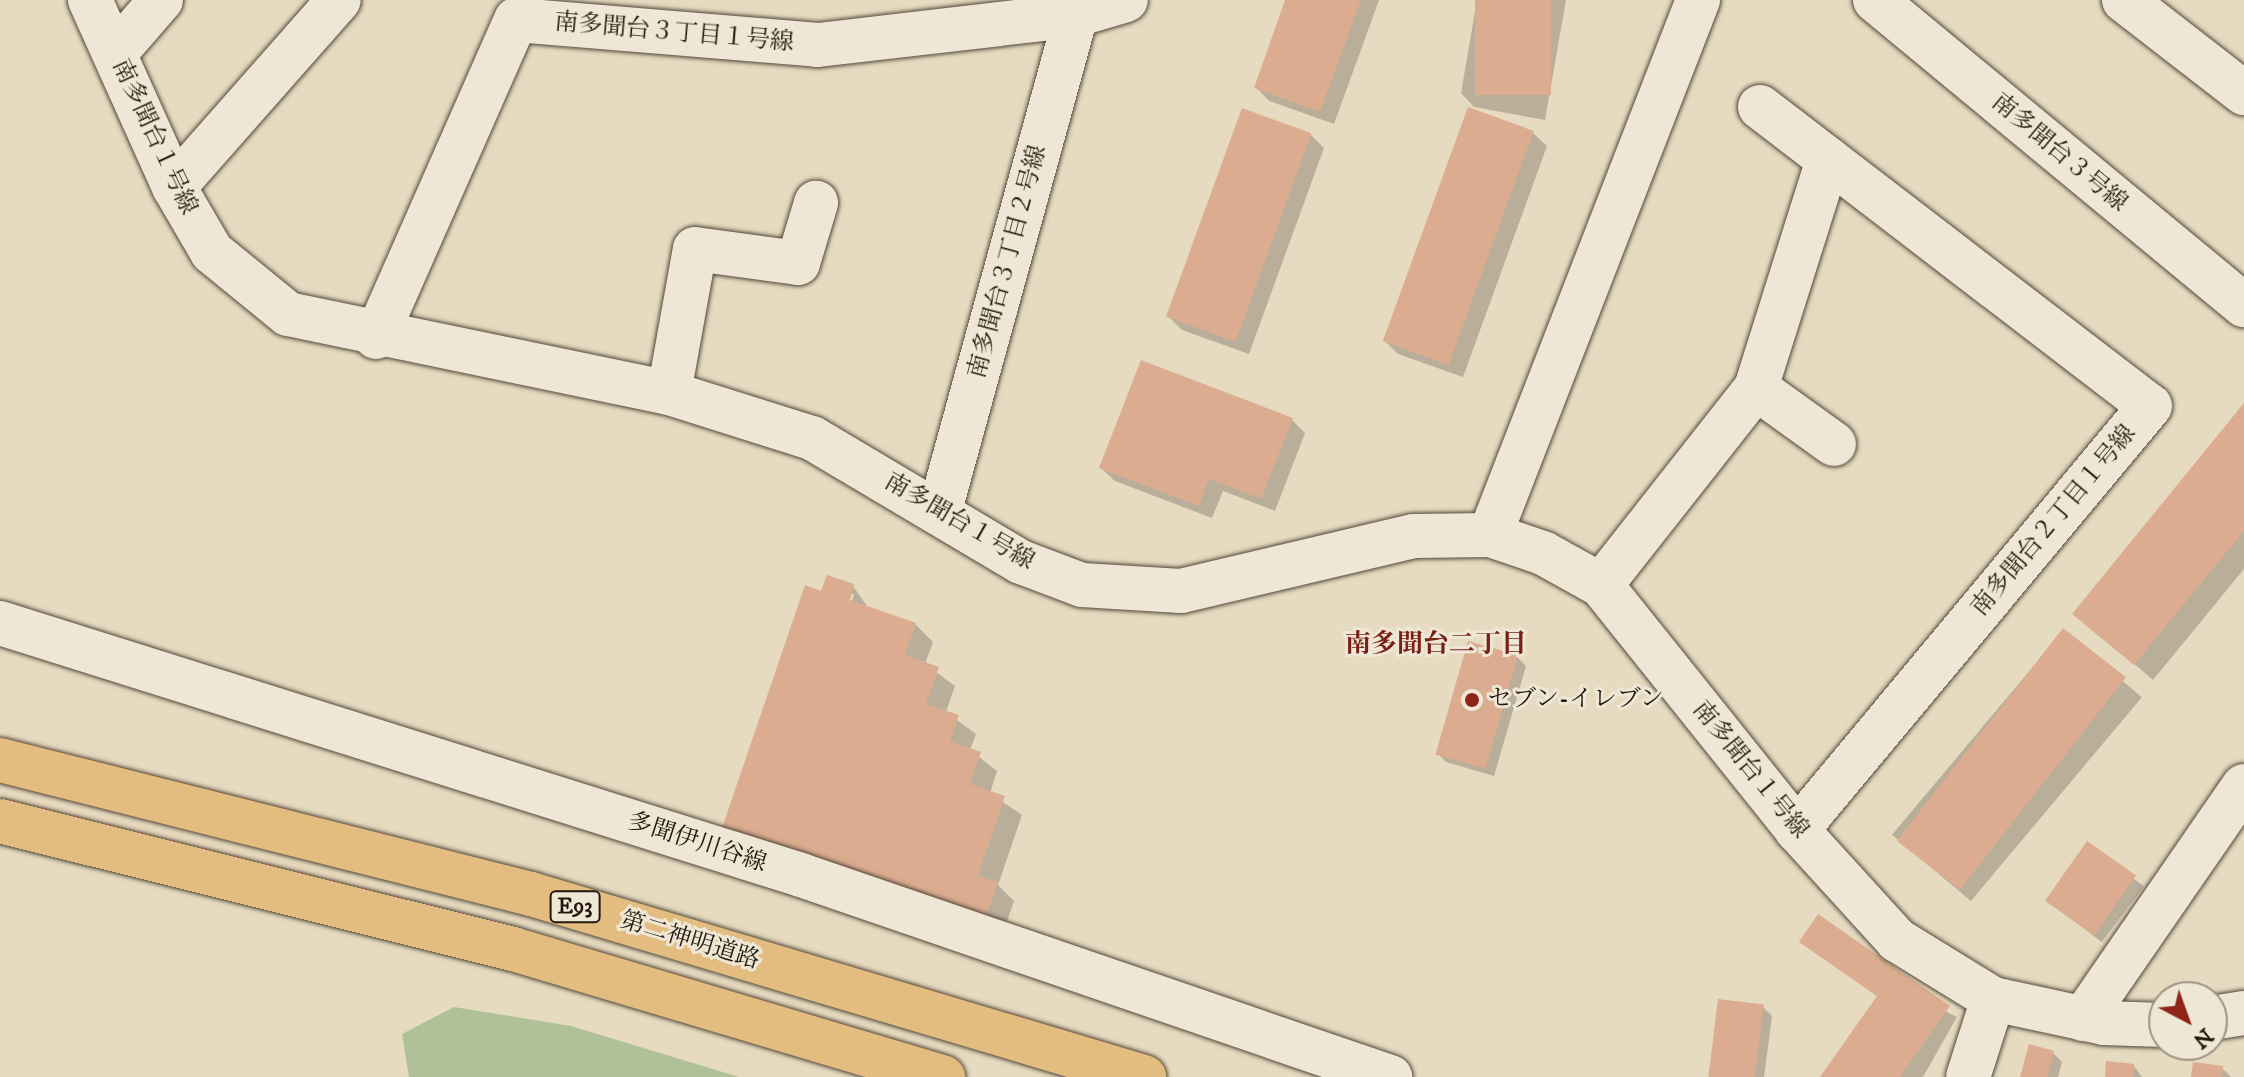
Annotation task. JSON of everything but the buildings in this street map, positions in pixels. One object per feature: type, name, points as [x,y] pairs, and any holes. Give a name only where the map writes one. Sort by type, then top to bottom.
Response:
[{"type":"highway","name":"第二神明道路","points":[[0,760],[531,894],[1144,1077]]},
{"type":"highway","name":"E93","points":[[0,821],[499,945],[943,1077]]},
{"type":"street","name":"南多聞台１号線","points":[[90,0],[174,187],[212,252],[288,314],[376,337],[669,393],[812,438],[940,510],[1021,562],[1082,585],[1181,591],[1414,536],[1490,535],[1601,585],[1797,830],[1897,940],[1993,999],[2083,1019],[2148,1024]]},
{"type":"street","points":[[115,53],[161,0]]},
{"type":"street","points":[[174,187],[339,0]]},
{"type":"street","name":"南多聞台３丁目１号線","points":[[376,337],[516,20],[818,45],[1076,15],[1126,0]]},
{"type":"street","points":[[1490,535],[1698,0]]},
{"type":"street","points":[[2124,0],[2242,87]]},
{"type":"street","name":"南多聞台３号線","points":[[1887,4],[2244,305]]},
{"type":"street","name":"南多聞台３丁目２号線","points":[[940,510],[1076,15]]},
{"type":"street","name":"南多聞台２丁目１号線","points":[[1760,107],[2150,406],[1797,830]]},
{"type":"street","points":[[1601,585],[1756,388],[1828,159]]},
{"type":"street","points":[[669,393],[695,249],[798,263],[816,203]]},
{"type":"street","points":[[1756,388],[1834,444]]},
{"type":"street","name":"多聞伊川谷線","points":[[0,623],[801,875],[1390,1077]]},
{"type":"street","points":[[2083,1019],[2244,786]]},
{"type":"street","points":[[1968,1077],[1993,999]]},
{"type":"green space","points":[[454,1007],[571,1026],[739,1077],[409,1077],[402,1034]]},
{"type":"place","name":"セブン-イレブン","points":[[1472,700]]},
{"type":"district","name":"南多聞台二丁目","points":[[1436,645]]}]
